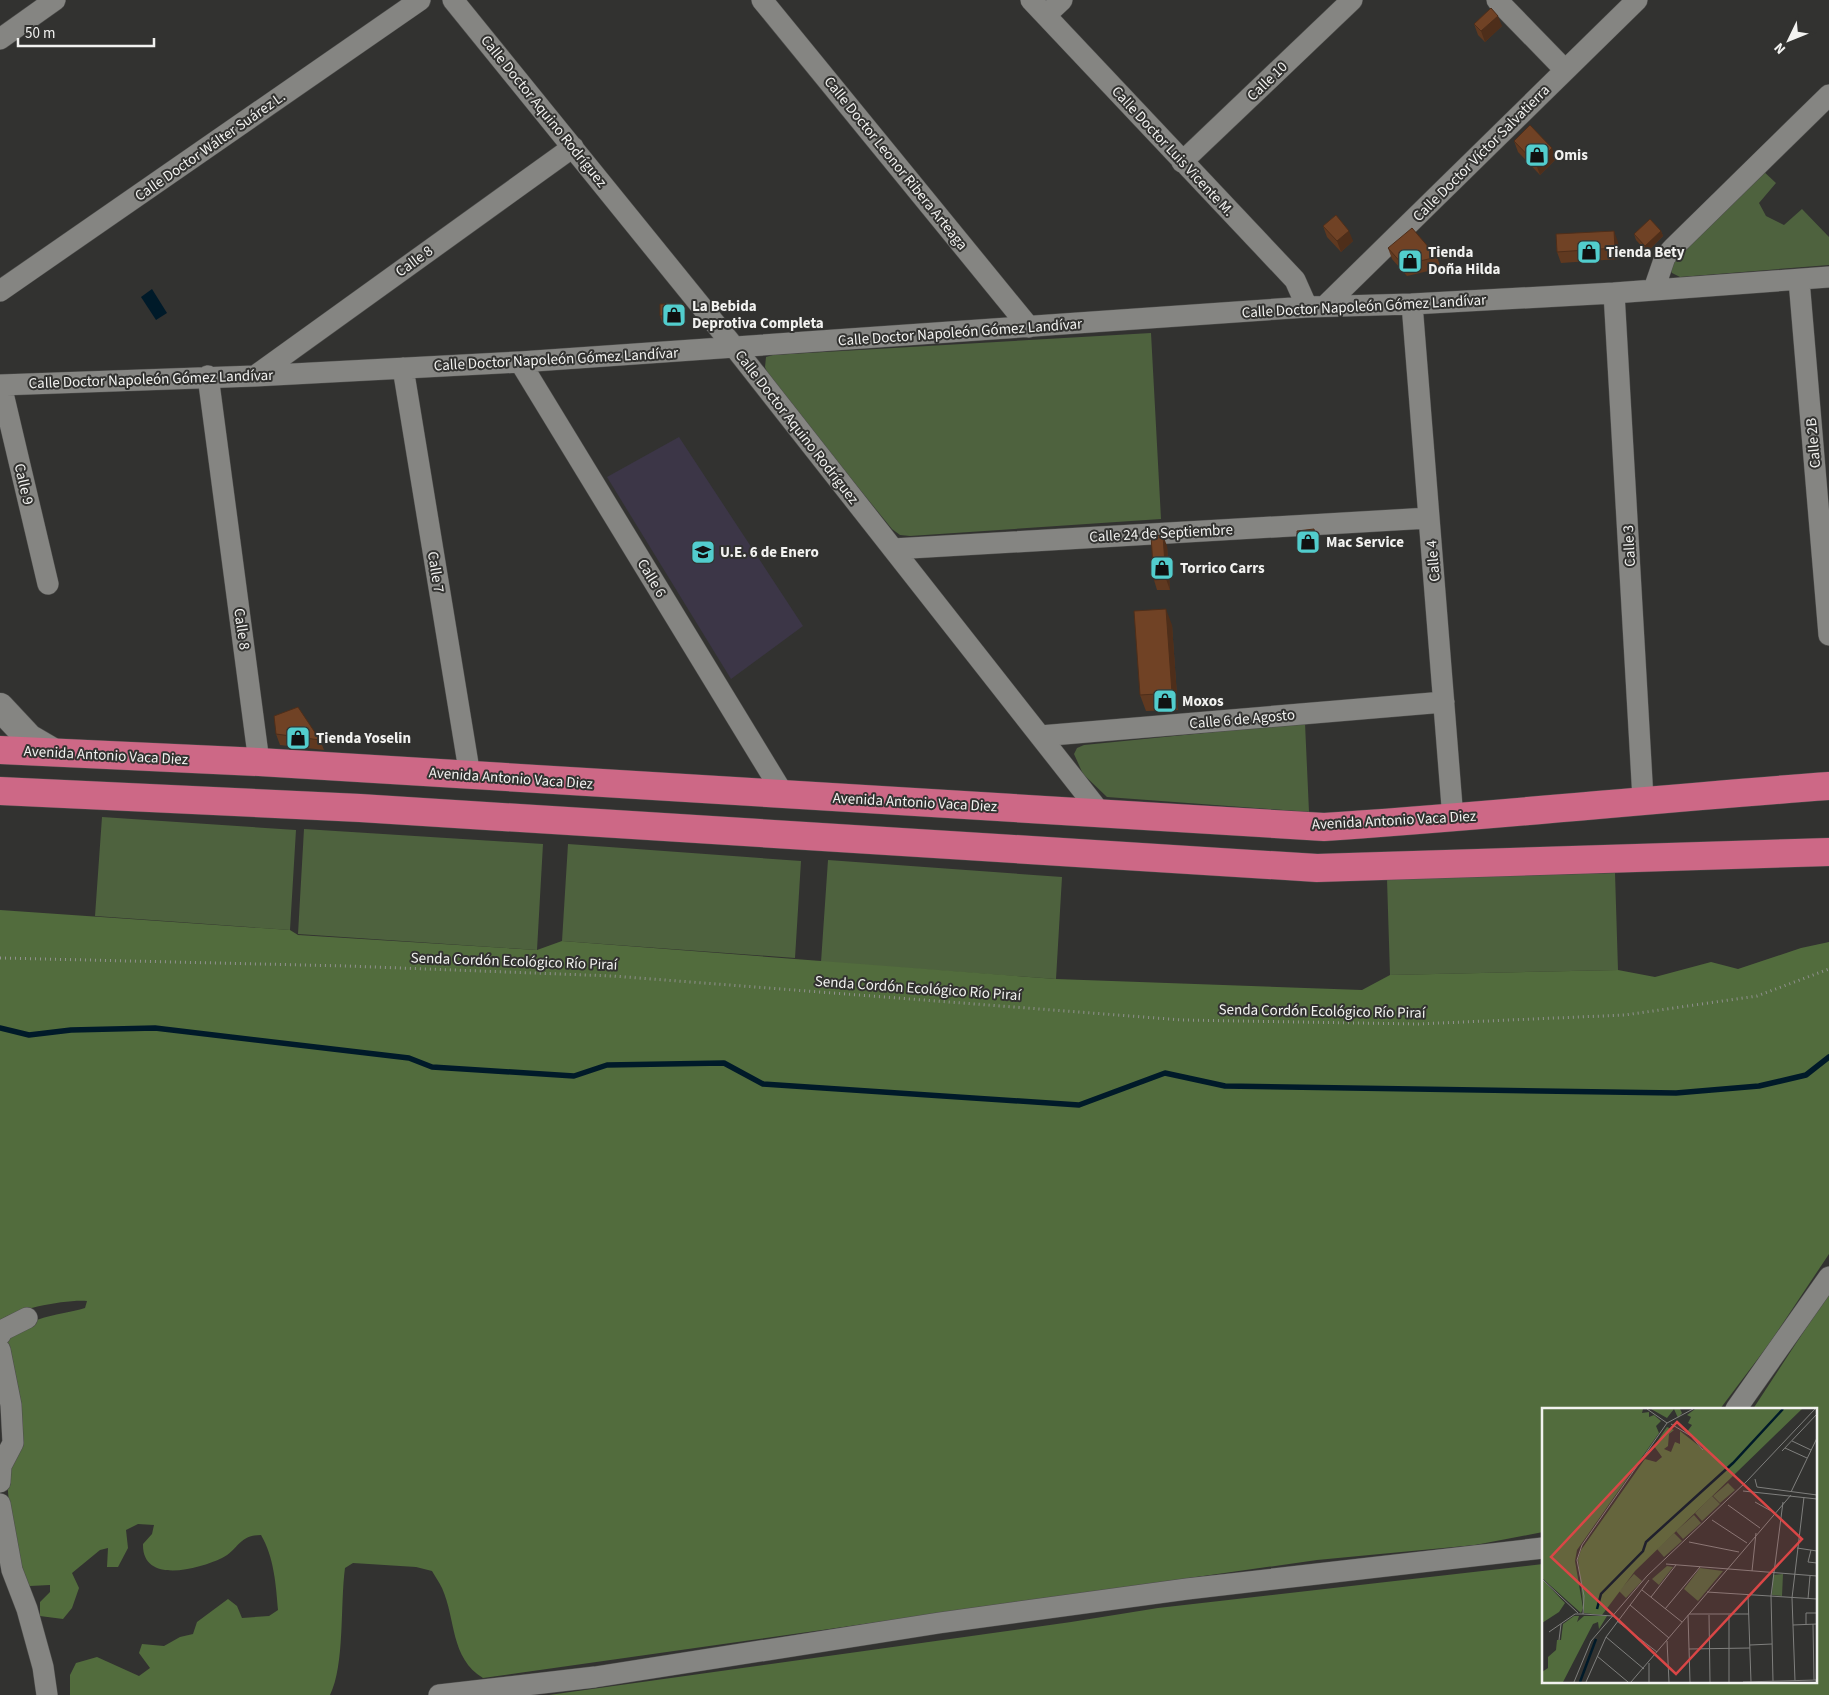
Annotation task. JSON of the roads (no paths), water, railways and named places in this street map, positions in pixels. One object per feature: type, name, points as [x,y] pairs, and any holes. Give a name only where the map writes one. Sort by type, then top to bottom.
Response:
[{"type":"highway","name":"Avenida Antonio Vaca Diez","points":[[0,750],[260,762],[1324,827],[1453,818],[1643,799],[1829,786]]},
{"type":"highway","points":[[360,808],[378,800],[463,804],[471,796],[470,776]]},
{"type":"highway","points":[[0,791],[360,808],[1317,868],[1829,852]]},
{"type":"main road","points":[[0,706],[29,738],[53,752]]},
{"type":"street","points":[[0,39],[55,0]]},
{"type":"street","name":"Calle Doctor Wálter Suárez L.","points":[[0,291],[420,0]]},
{"type":"street","name":"Calle Doctor Aquino Rodríguez","points":[[453,0],[735,348],[1100,812]]},
{"type":"street","points":[[1039,7],[1062,0]]},
{"type":"street","name":"Calle 10","points":[[1182,162],[1352,0]]},
{"type":"street","points":[[1497,0],[1565,70]]},
{"type":"street","name":"Calle Doctor Víctor Salvatierra","points":[[1316,307],[1637,0]]},
{"type":"street","name":"Calle Doctor Leonor Ribera Arteaga","points":[[771,3],[1029,327]]},
{"type":"street","name":"Calle Doctor Luis Vicente M.","points":[[1039,7],[1182,162],[1295,280],[1316,307]]},
{"type":"street","points":[[1654,289],[1665,257],[1673,248],[1829,94]]},
{"type":"street","name":"Calle 8","points":[[255,376],[573,147]]},
{"type":"street","name":"Calle Doctor Napoleón Gómez Landívar","points":[[1,385],[208,376],[255,376],[520,362],[1316,307],[1412,304],[1614,293],[1829,277]]},
{"type":"street","name":"Calle 2B","points":[[1800,280],[1829,635]]},
{"type":"street","name":"Calle 3","points":[[1614,293],[1643,799]]},
{"type":"street","name":"Calle 4","points":[[1412,304],[1453,818]]},
{"type":"street","name":"Calle 6","points":[[520,362],[784,795]]},
{"type":"street","name":"Calle 7","points":[[403,368],[470,776]]},
{"type":"street","name":"Calle 8","points":[[208,376],[260,762]]},
{"type":"street","name":"Calle 9","points":[[1,385],[48,584]]},
{"type":"street","name":"Calle 24 de Septiembre","points":[[893,549],[1429,518]]},
{"type":"street","name":"Calle 6 de Agosto","points":[[1040,736],[1444,702]]},
{"type":"street","points":[[1737,1408],[1829,1277]]},
{"type":"street","points":[[0,1335],[3,1330],[27,1318]]},
{"type":"street","points":[[0,1350],[11,1405],[13,1443],[1,1466],[0,1482]]},
{"type":"street","points":[[0,1504],[12,1570],[27,1609],[43,1667],[47,1695]]},
{"type":"street","points":[[439,1695],[595,1677],[939,1624],[1187,1589],[1542,1548]]},
{"type":"water","points":[[152,289],[167,313],[156,320],[141,297]]},
{"type":"waterway","points":[[0,1028],[29,1035],[71,1030],[155,1028],[409,1058],[432,1067],[574,1076],[607,1065],[724,1063],[763,1084],[1079,1105],[1165,1073],[1225,1086],[1676,1093],[1759,1086],[1806,1075],[1829,1057]]},
{"type":"place","name":"Omis","points":[[1537,155]]},
{"type":"place","name":"Tienda Bety","points":[[1589,252]]},
{"type":"place","name":"Tienda Doña Hilda","points":[[1410,261]]},
{"type":"place","name":"La Bebida Deprotiva Completa","points":[[674,315]]},
{"type":"place","name":"Mac Service","points":[[1308,542]]},
{"type":"place","name":"U.E. 6 de Enero","points":[[703,552]]},
{"type":"place","name":"Torrico Carrs","points":[[1162,568]]},
{"type":"place","name":"Moxos","points":[[1165,701]]},
{"type":"place","name":"Tienda Yoselin","points":[[298,738]]}]
